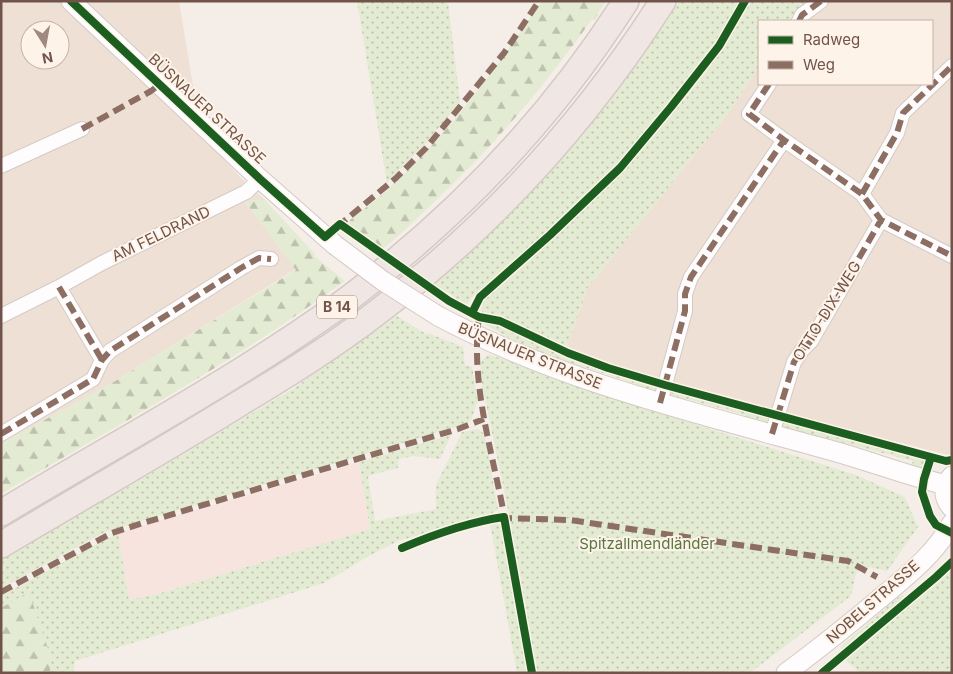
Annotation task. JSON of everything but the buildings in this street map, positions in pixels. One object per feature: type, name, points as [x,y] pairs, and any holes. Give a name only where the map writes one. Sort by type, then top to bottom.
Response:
[{"type":"highway","name":"B 14","points":[[1,513],[251,364],[354,295],[437,226],[511,151],[578,71],[626,1]]},
{"type":"highway","name":"B 14","points":[[1,545],[182,439],[278,380],[352,332],[426,273],[464,240],[539,164],[606,83],[663,1]]},
{"type":"street","name":"BÜSNAUER STRASSE","points":[[71,1],[260,179],[335,245],[383,281],[438,316],[476,337],[609,388],[949,481],[945,497],[952,508]]},
{"type":"street","points":[[800,20],[802,15],[820,1]]},
{"type":"street","points":[[933,84],[952,66]]},
{"type":"street","points":[[768,85],[749,114],[862,194],[881,220],[952,256]]},
{"type":"street","points":[[862,194],[897,133],[903,113],[932,85]]},
{"type":"street","points":[[1,166],[82,129]]},
{"type":"street","points":[[660,403],[685,311],[685,294],[691,277],[784,140]]},
{"type":"street","name":"AM FELDRAND","points":[[1,316],[102,263],[246,192],[260,179]]},
{"type":"street","name":"OTTO-DIX-WEG","points":[[772,434],[794,362],[811,341],[881,220]]},
{"type":"street","points":[[1,434],[93,379],[102,360],[110,351],[241,268],[259,258],[271,258]]},
{"type":"street","points":[[59,287],[102,360]]},
{"type":"street","name":"NOBELSTRASSE","points":[[786,673],[826,643],[919,564],[934,548],[952,523]]},
{"type":"shaded area","points":[[1,1],[179,1],[201,135],[245,182],[265,200],[245,202],[296,269],[112,383],[1,444]]},
{"type":"shaded area","points":[[813,1],[952,1],[952,456],[658,381],[566,349],[588,287],[730,111],[758,68],[758,85],[933,85],[933,20],[789,20]]},
{"type":"shaded area","points":[[359,462],[370,529],[161,593],[129,600],[118,533]]},
{"type":"green space","points":[[357,1],[448,1],[460,102],[425,144],[387,183]]},
{"type":"green space","points":[[542,1],[606,1],[594,20],[592,19],[537,92],[497,139],[401,234],[381,250],[351,228],[350,220],[400,178],[458,115],[493,71]]},
{"type":"green space","points":[[680,1],[741,1],[716,44],[669,105],[617,166],[547,235],[478,296],[472,297],[467,304],[432,284],[504,218],[556,164],[598,114],[636,62],[638,63]]},
{"type":"green space","points":[[750,1],[813,1],[789,20],[758,20],[758,68],[730,111],[588,287],[566,349],[506,321],[483,314],[480,308],[483,299],[607,186],[672,111],[721,49]]},
{"type":"green space","points":[[265,200],[315,254],[314,256],[345,281],[219,365],[1,494],[1,444],[112,383],[296,270],[245,202]]},
{"type":"green space","points":[[397,316],[426,334],[428,333],[463,347],[465,365],[472,367],[478,401],[471,420],[459,426],[105,532],[1,588],[1,558],[119,490],[128,487],[291,390]]},
{"type":"green space","points":[[488,322],[505,326],[581,361],[654,384],[658,389],[653,392],[635,388],[636,384],[572,363],[570,366],[522,345],[484,324]]},
{"type":"green space","name":"Spitzallmendländer","points":[[490,355],[531,368],[584,389],[856,475],[905,497],[918,527],[887,571],[863,566],[856,574],[851,596],[750,673],[535,673],[508,510],[480,371],[483,359]]},
{"type":"green space","points":[[668,389],[770,417],[767,423],[761,424],[744,419],[745,415],[687,399],[685,403],[670,397]]},
{"type":"green space","points":[[787,420],[821,431],[915,455],[925,461],[920,469],[912,465],[913,461],[818,436],[816,440],[785,429],[782,424],[783,421]]},
{"type":"green space","points":[[478,429],[485,437],[498,509],[488,516],[398,541],[324,583],[75,661],[74,673],[1,673],[1,596],[118,533],[129,600],[161,593],[370,529],[359,462],[451,435],[440,459],[414,456],[399,459],[398,468],[368,476],[375,521],[436,509],[436,485],[462,432]]},
{"type":"green space","points":[[490,523],[501,524],[529,673],[517,673]]},
{"type":"green space","points":[[952,568],[952,662],[949,665],[952,668],[952,673],[860,673],[844,659]]},
{"type":"green space","points":[[29,592],[50,655],[50,673],[1,673],[1,608]]},
{"type":"green space","points":[[902,594],[906,598],[842,651],[840,647]]},
{"type":"marked path","points":[[337,227],[396,178],[426,148],[504,53],[539,1]]},
{"type":"marked path","points":[[800,20],[802,15],[821,1]]},
{"type":"marked path","points":[[933,84],[952,66]]},
{"type":"marked path","points":[[82,129],[151,91],[160,84]]},
{"type":"marked path","points":[[768,85],[749,114],[862,194],[881,220],[952,256]]},
{"type":"marked path","points":[[862,194],[897,133],[903,113],[932,85]]},
{"type":"marked path","points":[[660,403],[685,311],[685,294],[691,277],[784,140]]},
{"type":"marked path","points":[[772,434],[794,362],[811,341],[881,220]]},
{"type":"marked path","points":[[1,434],[93,379],[102,360],[110,351],[241,268],[259,258],[271,259]]},
{"type":"marked path","points":[[59,287],[102,360]]},
{"type":"marked path","points":[[479,317],[477,342],[480,393],[505,520]]},
{"type":"marked path","points":[[1,592],[112,533],[458,429],[484,419]]},
{"type":"marked path","points":[[500,518],[570,520],[848,561],[877,577]]},
{"type":"cycle path","points":[[71,1],[260,179],[325,237],[340,224],[449,301],[479,317],[500,321],[568,353],[608,368],[931,457],[946,461],[952,460]]},
{"type":"cycle path","points":[[472,313],[480,297],[550,235],[620,168],[719,46],[745,1]]},
{"type":"cycle path","points":[[931,457],[922,492],[930,516],[936,525],[952,533]]},
{"type":"cycle path","points":[[402,548],[452,529],[504,517],[532,673]]},
{"type":"cycle path","points":[[822,673],[952,562]]}]
